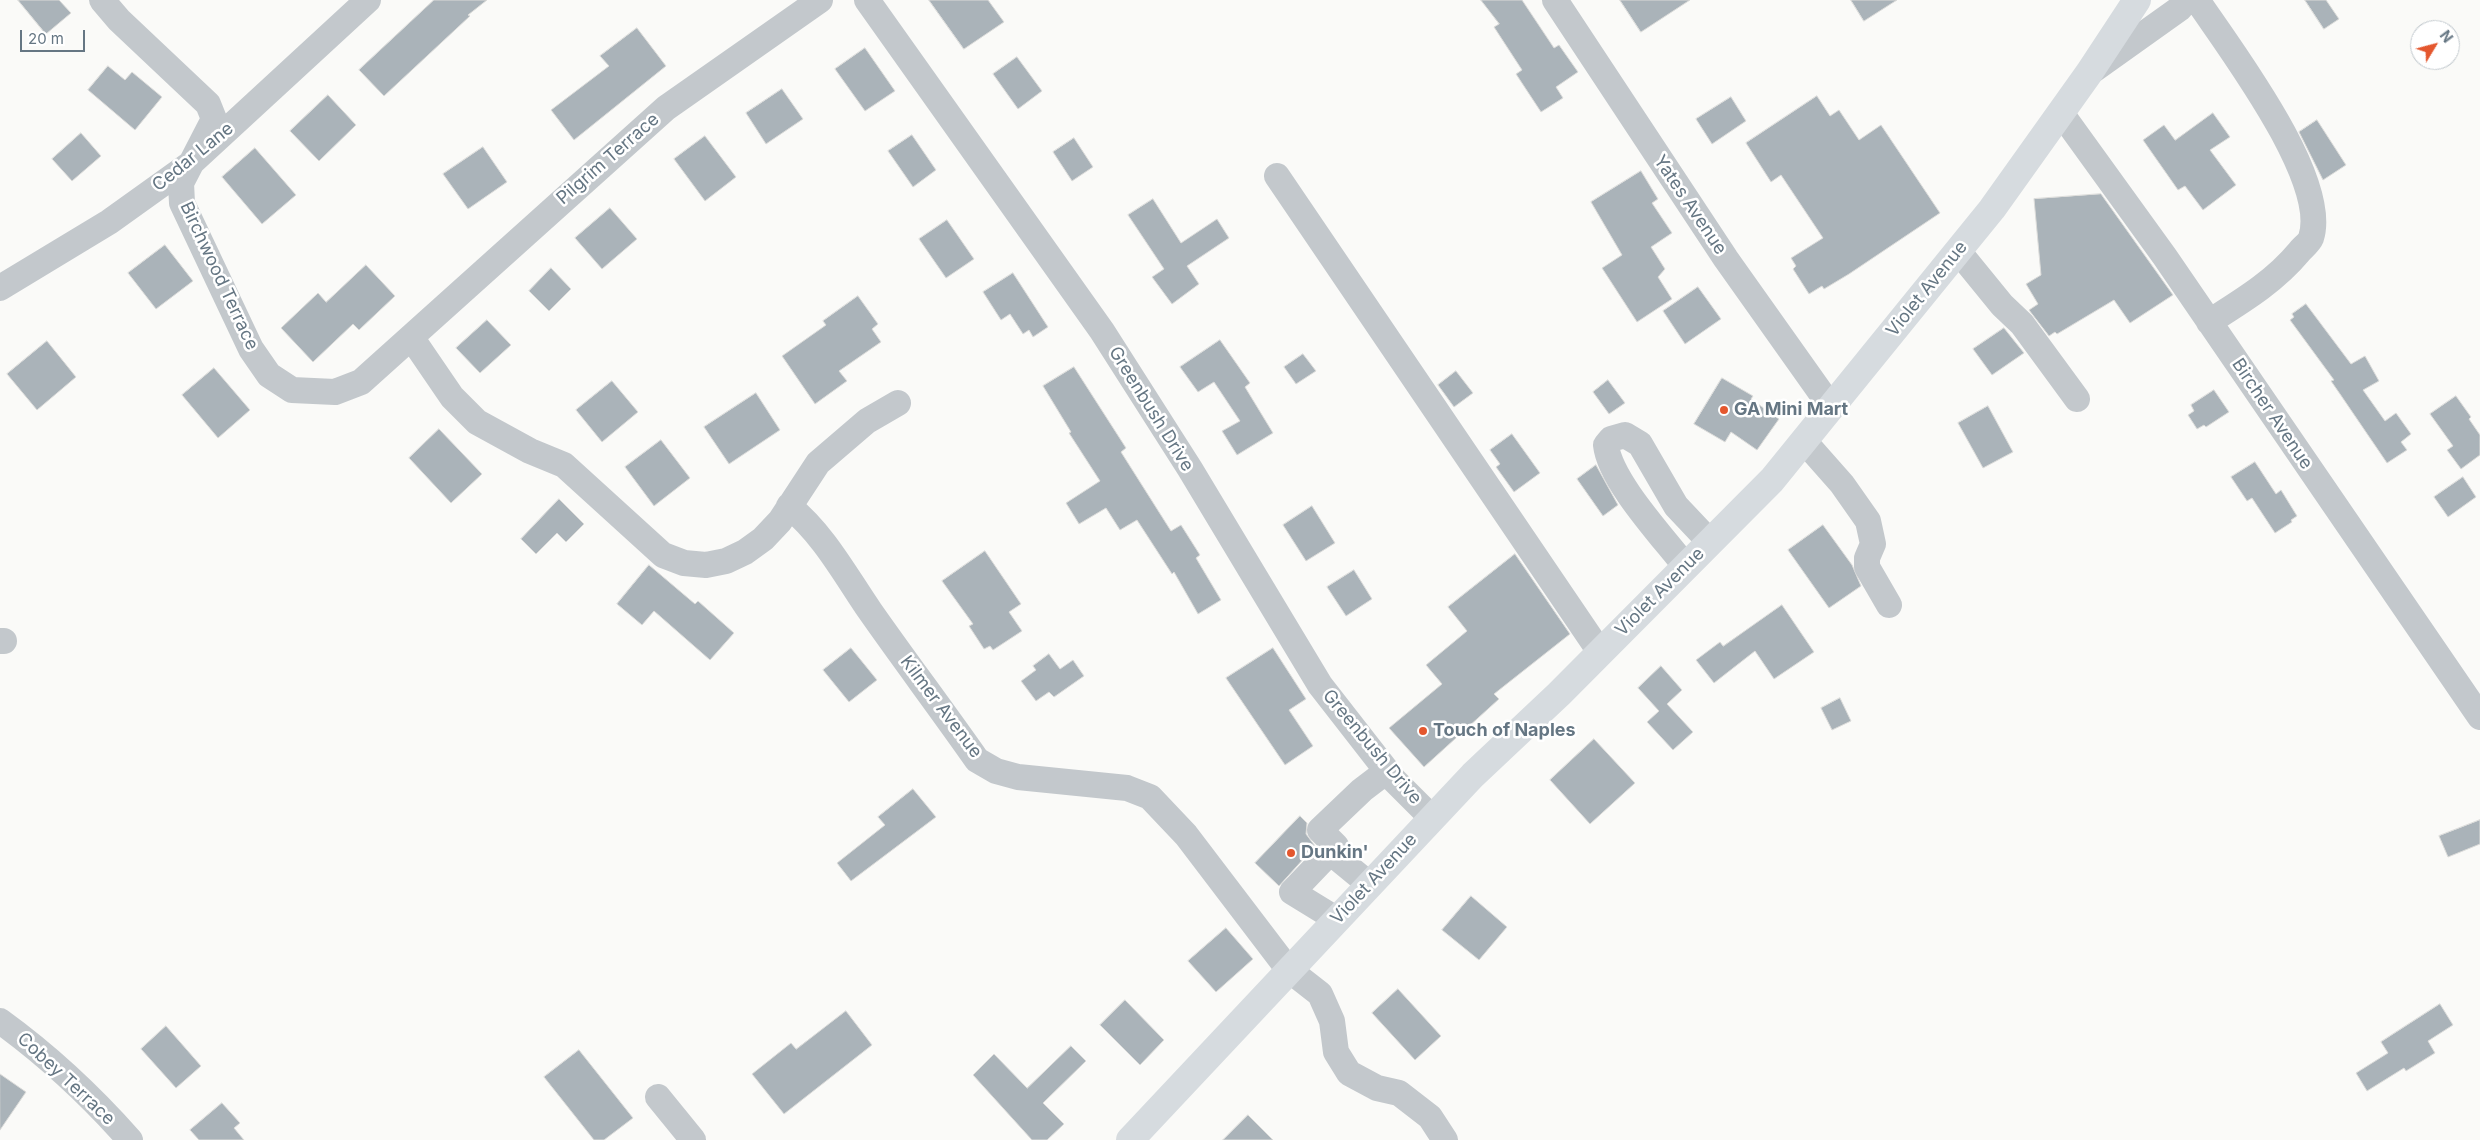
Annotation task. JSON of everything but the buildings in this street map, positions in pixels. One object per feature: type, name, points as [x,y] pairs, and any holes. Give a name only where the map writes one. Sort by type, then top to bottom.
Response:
[{"type":"main road","name":"Violet Avenue","points":[[1130,1140],[1473,775],[1600,652],[1772,480],[1992,209],[2089,73],[2138,0]]},
{"type":"street","name":"Birchwood Terrace","points":[[102,0],[119,20],[208,104],[214,119],[181,183],[182,203],[243,334],[269,375],[292,390],[335,392],[360,382],[411,337]]},
{"type":"street","name":"Cedar Lane","points":[[0,288],[109,222],[190,164],[368,0]]},
{"type":"street","name":"Pilgrim Terrace","points":[[411,337],[666,108],[820,0]]},
{"type":"street","name":"Greenbush Drive","points":[[867,0],[1102,331],[1190,469],[1320,685],[1387,771],[1432,818]]},
{"type":"street","name":"Yates Avenue","points":[[1554,0],[1726,258],[1831,407]]},
{"type":"street","points":[[2089,73],[2179,8],[2187,0]]},
{"type":"street","points":[[2197,0],[2284,137],[2306,180],[2313,211],[2310,239],[2288,265],[2254,294],[2209,322]]},
{"type":"street","name":"Bircher Avenue","points":[[2061,112],[2209,322],[2480,717]]},
{"type":"street","points":[[1277,176],[1600,652]]},
{"type":"street","points":[[1958,251],[2002,305],[2022,324],[2077,399]]},
{"type":"street","points":[[411,337],[452,397],[477,422],[530,451],[564,465],[663,555],[684,563],[706,565],[726,562],[745,552],[763,539],[780,521],[818,463],[867,421],[898,402]]},
{"type":"street","points":[[1686,567],[1619,479],[1607,455],[1606,445],[1611,439],[1625,435],[1640,444],[1676,506],[1710,542]]},
{"type":"street","points":[[1804,440],[1842,484],[1868,521],[1873,544],[1867,558],[1867,566],[1889,605]]},
{"type":"street","name":"Kilmer Avenue","points":[[789,506],[809,522],[836,557],[870,610],[978,760],[996,771],[1018,777],[1127,788],[1150,797],[1186,835],[1288,970],[1320,994],[1332,1021],[1336,1052],[1349,1073],[1377,1088],[1399,1093],[1430,1117],[1445,1140]]},
{"type":"street","points":[[1336,919],[1292,892],[1336,846],[1320,830],[1362,790],[1387,771]]},
{"type":"street","points":[[1330,852],[1369,884]]},
{"type":"street","name":"Cobey Terrace","points":[[0,1021],[30,1043],[108,1115],[130,1140]]},
{"type":"street","points":[[658,1097],[688,1138]]},
{"type":"place","name":"GA Mini Mart","points":[[1724,410]]},
{"type":"place","name":"Touch of Naples","points":[[1423,731]]},
{"type":"place","name":"Dunkin'","points":[[1291,853]]}]
